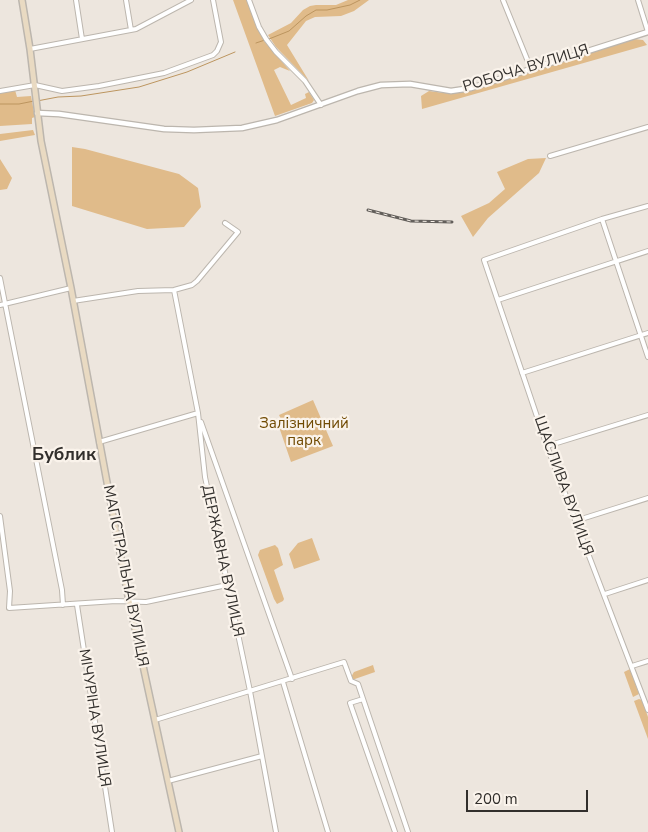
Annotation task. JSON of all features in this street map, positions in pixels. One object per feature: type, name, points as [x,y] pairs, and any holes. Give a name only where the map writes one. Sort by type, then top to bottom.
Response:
[{"type":"main road","name":"МАГІСТРАЛЬНА ВУЛИЦЯ","points":[[22,0],[35,85],[41,141],[71,288],[129,601],[179,832]]},
{"type":"street","points":[[76,0],[82,39]]},
{"type":"street","points":[[126,0],[131,30]]},
{"type":"street","points":[[30,49],[131,30],[191,0]]},
{"type":"street","points":[[0,91],[35,85],[62,90],[99,86],[164,73],[213,56],[218,51],[220,42],[213,0]]},
{"type":"street","points":[[249,0],[259,27],[266,39],[278,55],[305,81],[321,105]]},
{"type":"street","points":[[503,0],[531,69]]},
{"type":"street","points":[[638,0],[648,32]]},
{"type":"street","name":"РОБОЧА ВУЛИЦЯ","points":[[37,113],[59,114],[164,129],[226,129],[260,125],[358,91],[385,85],[410,84],[442,90],[461,90],[648,32]]},
{"type":"street","points":[[550,156],[648,127]]},
{"type":"street","points":[[648,206],[602,220],[648,358]]},
{"type":"street","name":"ЩАСЛИВА ВУЛИЦЯ","points":[[602,220],[484,260],[547,446],[648,710]]},
{"type":"street","points":[[73,300],[138,291],[185,288],[197,281],[238,232],[225,223]]},
{"type":"street","points":[[498,300],[648,251]]},
{"type":"street","points":[[0,278],[62,590],[63,605]]},
{"type":"street","points":[[0,304],[71,288]]},
{"type":"street","name":"ДЕРЖАВНА ВУЛИЦЯ","points":[[174,290],[198,413],[204,472],[250,691],[276,832]]},
{"type":"street","points":[[522,373],[648,333]]},
{"type":"street","points":[[99,442],[198,413],[292,679]]},
{"type":"street","points":[[547,446],[648,415]]},
{"type":"street","points":[[575,521],[648,498]]},
{"type":"street","points":[[0,516],[10,591],[10,608],[129,601],[146,602],[227,585]]},
{"type":"street","points":[[605,594],[648,580]]},
{"type":"street","name":"МІЧУРІНА ВУЛИЦЯ","points":[[77,605],[112,832]]},
{"type":"street","points":[[632,666],[648,661]]},
{"type":"street","points":[[155,720],[344,662],[351,681],[358,684],[408,832]]},
{"type":"street","points":[[283,682],[328,832]]},
{"type":"street","points":[[363,699],[350,703],[395,832]]},
{"type":"street","points":[[168,780],[262,756]]},
{"type":"green space","points":[[233,0],[247,0],[264,41],[290,71],[280,67],[274,70],[291,105],[306,98],[305,94],[309,92],[314,100],[312,103],[275,116]]},
{"type":"green space","points":[[348,0],[369,0],[354,11],[341,16],[315,17],[306,21],[287,45],[309,81],[276,47],[268,35],[291,23],[303,10],[310,6],[336,5]]},
{"type":"green space","points":[[634,39],[643,40],[647,45],[422,109],[421,96],[429,91],[444,93],[465,92]]},
{"type":"green space","points":[[15,90],[17,97],[31,96],[35,117],[32,118],[32,124],[0,126],[0,93]]},
{"type":"green space","points":[[33,130],[35,135],[0,141],[0,134]]},
{"type":"green space","points":[[72,147],[179,174],[198,188],[201,207],[184,227],[147,229],[72,206]]},
{"type":"green space","points":[[546,158],[539,173],[488,218],[473,237],[461,216],[489,203],[505,189],[497,172],[528,159]]},
{"type":"green space","points":[[0,159],[12,178],[7,189],[0,190]]},
{"type":"green space","name":"Залізничний парк","points":[[313,400],[333,446],[291,462],[279,427],[282,421],[279,415]]},
{"type":"green space","points":[[312,538],[320,560],[294,569],[289,554],[298,543]]},
{"type":"green space","points":[[275,545],[278,548],[283,565],[274,570],[284,599],[277,604],[258,555],[260,550]]},
{"type":"green space","points":[[373,665],[375,672],[352,680],[351,677],[354,672]]},
{"type":"green space","points":[[630,669],[639,694],[633,697],[624,672]]},
{"type":"green space","points":[[642,700],[648,717],[648,739],[634,701]]},
{"type":"waterway","points":[[269,39],[289,31],[316,10],[327,10],[350,5],[360,0]]},
{"type":"waterway","points":[[256,43],[265,40]]},
{"type":"waterway","points":[[37,101],[139,87],[187,72],[235,52]]},
{"type":"waterway","points":[[0,104],[19,104],[34,101]]},
{"type":"railway","points":[[368,210],[411,221],[452,222]]},
{"type":"district","name":"Бублик","points":[[64,456]]}]
